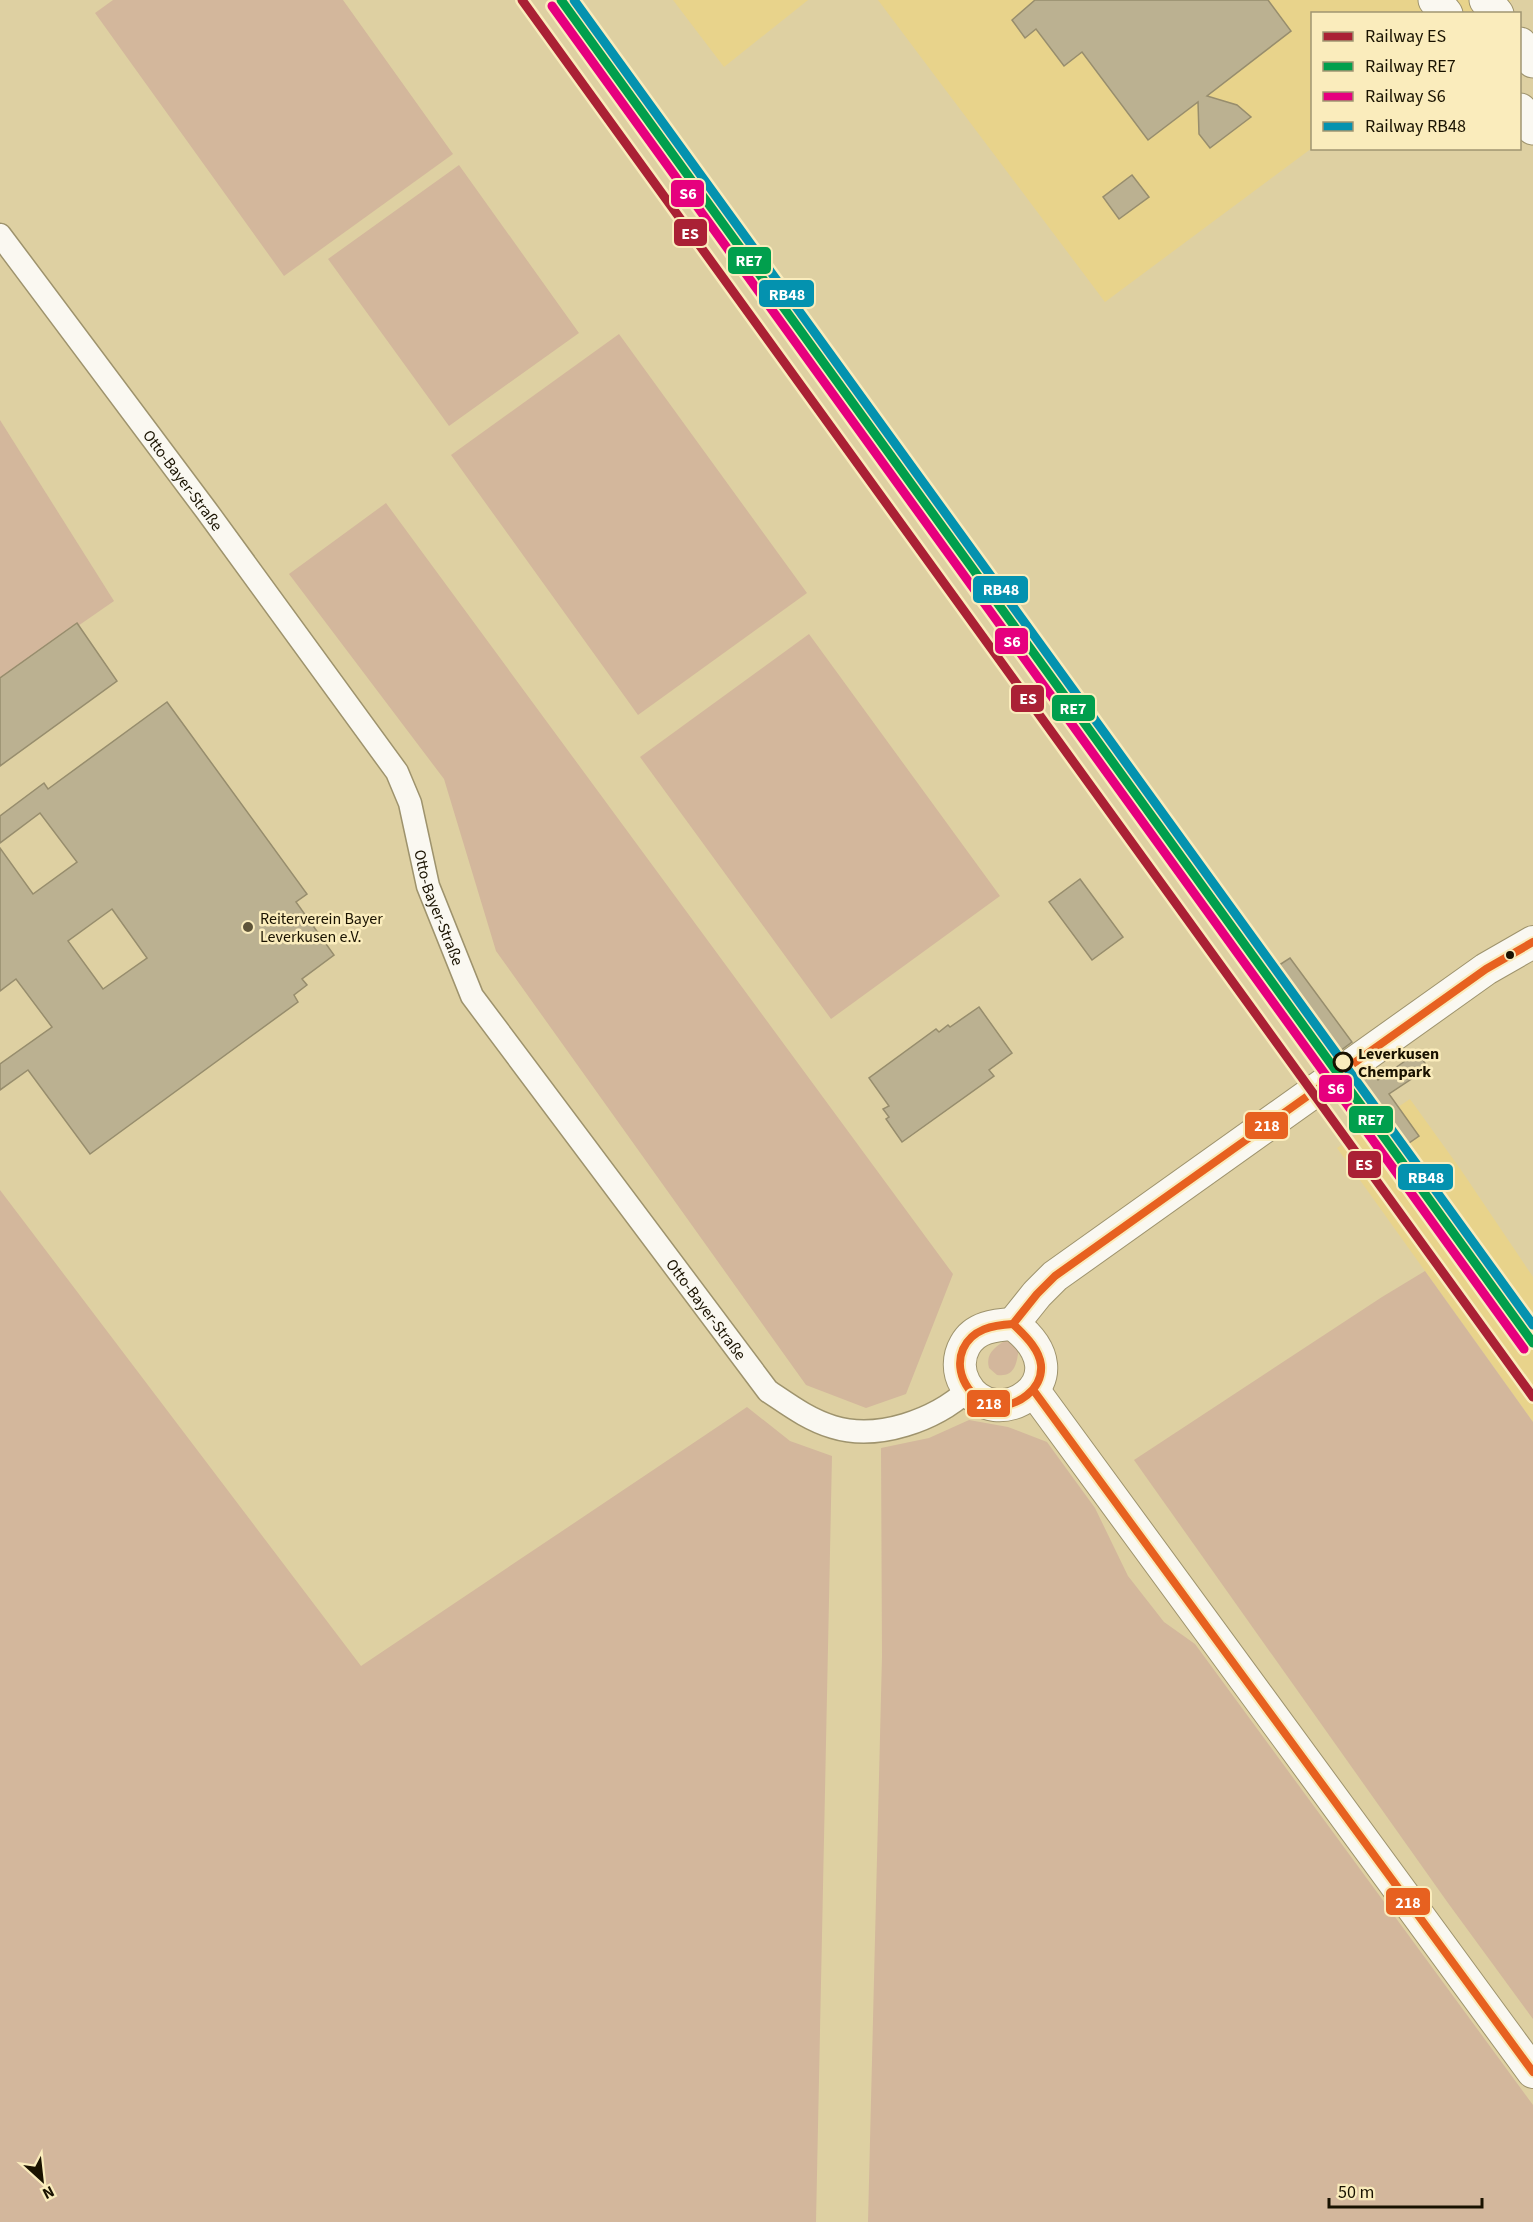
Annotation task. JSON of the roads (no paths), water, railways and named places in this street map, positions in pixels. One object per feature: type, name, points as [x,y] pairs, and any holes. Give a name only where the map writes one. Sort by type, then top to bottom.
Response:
[{"type":"main road","points":[[1486,0],[1495,12]]},
{"type":"main road","points":[[1521,45],[1533,61]]},
{"type":"main road","points":[[1521,111],[1533,128]]},
{"type":"street","name":"Otto-Bayer-Straße","points":[[0,235],[206,510],[397,772],[410,803],[429,886],[472,996],[768,1391],[805,1415],[832,1427],[851,1431],[894,1428],[916,1421],[939,1411],[968,1390]]},
{"type":"street","points":[[1013,1324],[1036,1294],[1055,1276],[1486,969],[1533,942]]},
{"type":"street","points":[[1013,1324],[1036,1346],[1041,1364],[1040,1378],[1034,1391],[1023,1398],[1005,1406],[986,1403],[968,1390],[962,1378],[960,1364],[966,1344],[973,1335],[988,1326],[1013,1324]]},
{"type":"street","points":[[1034,1391],[1533,2072]]},
{"type":"rail line","name":"ES","points":[[522,0],[1533,1397]]},
{"type":"rail line","name":"RE7","points":[[561,0],[1533,1343]]},
{"type":"rail line","name":"RB48","points":[[574,0],[1533,1325]]},
{"type":"rail line","name":"S6","points":[[552,6],[1524,1349]]},
{"type":"place","name":"Reiterverein Bayer Leverkusen e.V.","points":[[248,927]]},
{"type":"place","name":"Leverkusen Chempark","points":[[1343,1062]]}]
